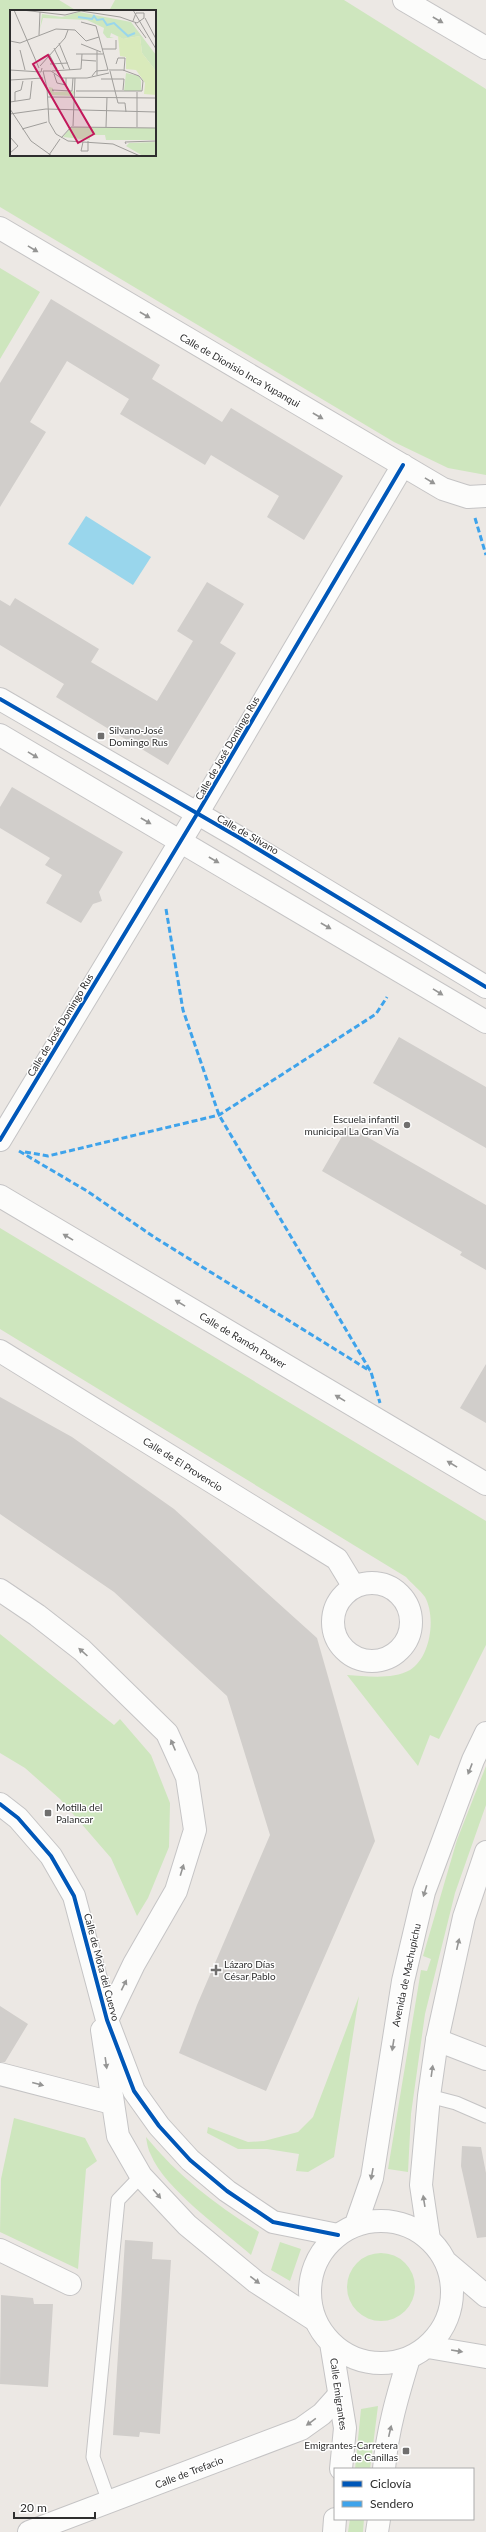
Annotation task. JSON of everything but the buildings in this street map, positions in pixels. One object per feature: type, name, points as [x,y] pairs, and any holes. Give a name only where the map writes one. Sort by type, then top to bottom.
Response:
[{"type":"street","points":[[404,0],[486,48]]},
{"type":"street","name":"Calle de Dionisio Inca Yupanqui","points":[[0,228],[443,489],[468,497],[486,496]]},
{"type":"street","name":"Calle de José Domingo Rus","points":[[0,1140],[197,814],[403,465]]},
{"type":"street","name":"Calle de Silvano","points":[[0,699],[197,814],[486,987]]},
{"type":"street","points":[[0,735],[486,1022]]},
{"type":"street","name":"Calle de Ramón Power","points":[[0,1196],[486,1484]]},
{"type":"street","name":"Calle de El Provencio","points":[[0,1351],[337,1559],[354,1587]]},
{"type":"street","name":"Calle de Mota del Cuervo","points":[[0,1590],[38,1615],[82,1650],[167,1733],[187,1777],[195,1830],[176,1891],[134,1964],[107,2020]]},
{"type":"street","name":"Avenida de Machupichu","points":[[347,2229],[372,2178],[403,1981],[424,1892],[473,1760],[486,1733]]},
{"type":"street","name":"Calle de Mota del Cuervo","points":[[0,1804],[18,1818],[51,1856],[74,1896],[107,2020],[134,2091],[159,2126],[190,2160],[227,2191],[273,2222],[347,2229]]},
{"type":"street","points":[[429,2239],[421,2186],[429,2096],[437,2040],[464,1917],[486,1852]]},
{"type":"street","name":"Calle de Mota del Cuervo","points":[[96,1983],[112,2103],[118,2136],[141,2176],[187,2225],[256,2282],[315,2320]]},
{"type":"street","points":[[437,2040],[486,2059]]},
{"type":"street","points":[[0,2074],[112,2103]]},
{"type":"street","points":[[447,2264],[452,2303],[443,2329],[428,2347],[409,2358],[384,2364],[354,2358],[331,2344],[315,2320],[309,2283],[318,2258],[347,2229],[381,2219],[405,2224],[429,2239],[447,2264],[486,2296]]},
{"type":"street","points":[[0,2250],[70,2284]]},
{"type":"street","name":"Calle Emigrantes","points":[[331,2344],[345,2428],[341,2468]]},
{"type":"street","points":[[428,2347],[486,2357]]},
{"type":"street","points":[[384,2468],[385,2450],[409,2358]]},
{"type":"street","name":"Calle de Trefacio","points":[[29,2532],[301,2429],[322,2414],[339,2395]]},
{"type":"street","points":[[334,2532],[335,2520]]},
{"type":"street","points":[[377,2532],[378,2520]]},
{"type":"lane","points":[[429,2096],[456,2103],[486,2116]]},
{"type":"lane","points":[[109,2502],[93,2457],[118,2200],[141,2176]]},
{"type":"green space","points":[[0,0],[59,0],[75,10],[10,10],[10,156],[156,156],[156,10],[110,10],[115,0],[344,0],[486,89],[486,475],[448,468],[394,442],[0,207]]},
{"type":"green space","points":[[0,268],[40,292],[0,359]]},
{"type":"green space","points":[[0,1228],[486,1521],[486,1645],[439,1739],[430,1735],[418,1766],[347,1675],[379,1677],[395,1675],[410,1670],[417,1664],[423,1656],[430,1636],[430,1615],[425,1597],[406,1577],[0,1329]]},
{"type":"green space","points":[[0,1634],[114,1725],[120,1719],[151,1755],[170,1803],[169,1847],[148,1898],[137,1916],[111,1858],[60,1799],[25,1768],[0,1753]]},
{"type":"green space","points":[[486,1766],[486,1805],[455,1893],[425,2014],[411,2114],[408,2172],[388,2169],[421,1970],[427,1971],[431,1959],[423,1956],[457,1840]]},
{"type":"green space","points":[[359,1996],[334,2157],[308,2172],[296,2171],[299,2154],[267,2149],[238,2149],[207,2133],[208,2127],[248,2142],[264,2141],[298,2132],[313,2117]]},
{"type":"green space","points":[[14,2118],[85,2138],[97,2161],[86,2169],[78,2269],[0,2232],[1,2179]]},
{"type":"green space","points":[[146,2137],[184,2177],[198,2189],[259,2232],[251,2255],[181,2195],[168,2181],[158,2168],[150,2153]]},
{"type":"green space","points":[[280,2242],[301,2249],[290,2281],[271,2270]]},
{"type":"green space","points":[[374,2253],[388,2253],[400,2258],[410,2268],[415,2280],[415,2294],[410,2306],[400,2316],[388,2321],[374,2321],[362,2316],[352,2306],[347,2294],[347,2280],[352,2268],[362,2258]]},
{"type":"green space","points":[[378,2406],[370,2468],[355,2468],[361,2409]]},
{"type":"green space","points":[[350,2520],[364,2520],[363,2532],[348,2532]]},
{"type":"water","points":[[86,516],[151,557],[133,585],[68,544]]},
{"type":"marked path","points":[[475,518],[486,555]]},
{"type":"marked path","points":[[166,909],[183,1010],[219,1115],[371,1372],[380,1403]]},
{"type":"marked path","points":[[25,1152],[48,1156],[219,1115],[376,1014],[387,997]]},
{"type":"marked path","points":[[19,1151],[87,1191],[154,1237],[370,1371]]},
{"type":"cycle path","points":[[0,1140],[197,814],[403,465]]},
{"type":"cycle path","points":[[0,699],[238,837],[486,987]]},
{"type":"cycle path","points":[[0,1804],[18,1818],[51,1856],[74,1896],[107,2020],[134,2091],[159,2126],[190,2160],[227,2191],[273,2222],[338,2235]]},
{"type":"place","name":"Silvano-José Domingo Rus","points":[[101,736]]},
{"type":"place","name":"Escuela infantil municipal La Gran Vía","points":[[407,1125]]},
{"type":"place","name":"Motilla del Palancar","points":[[48,1813]]},
{"type":"place","name":"Lázaro Días César Pablo","points":[[216,1970]]},
{"type":"place","name":"Emigrantes-Carretera de Canillas","points":[[406,2451]]}]
